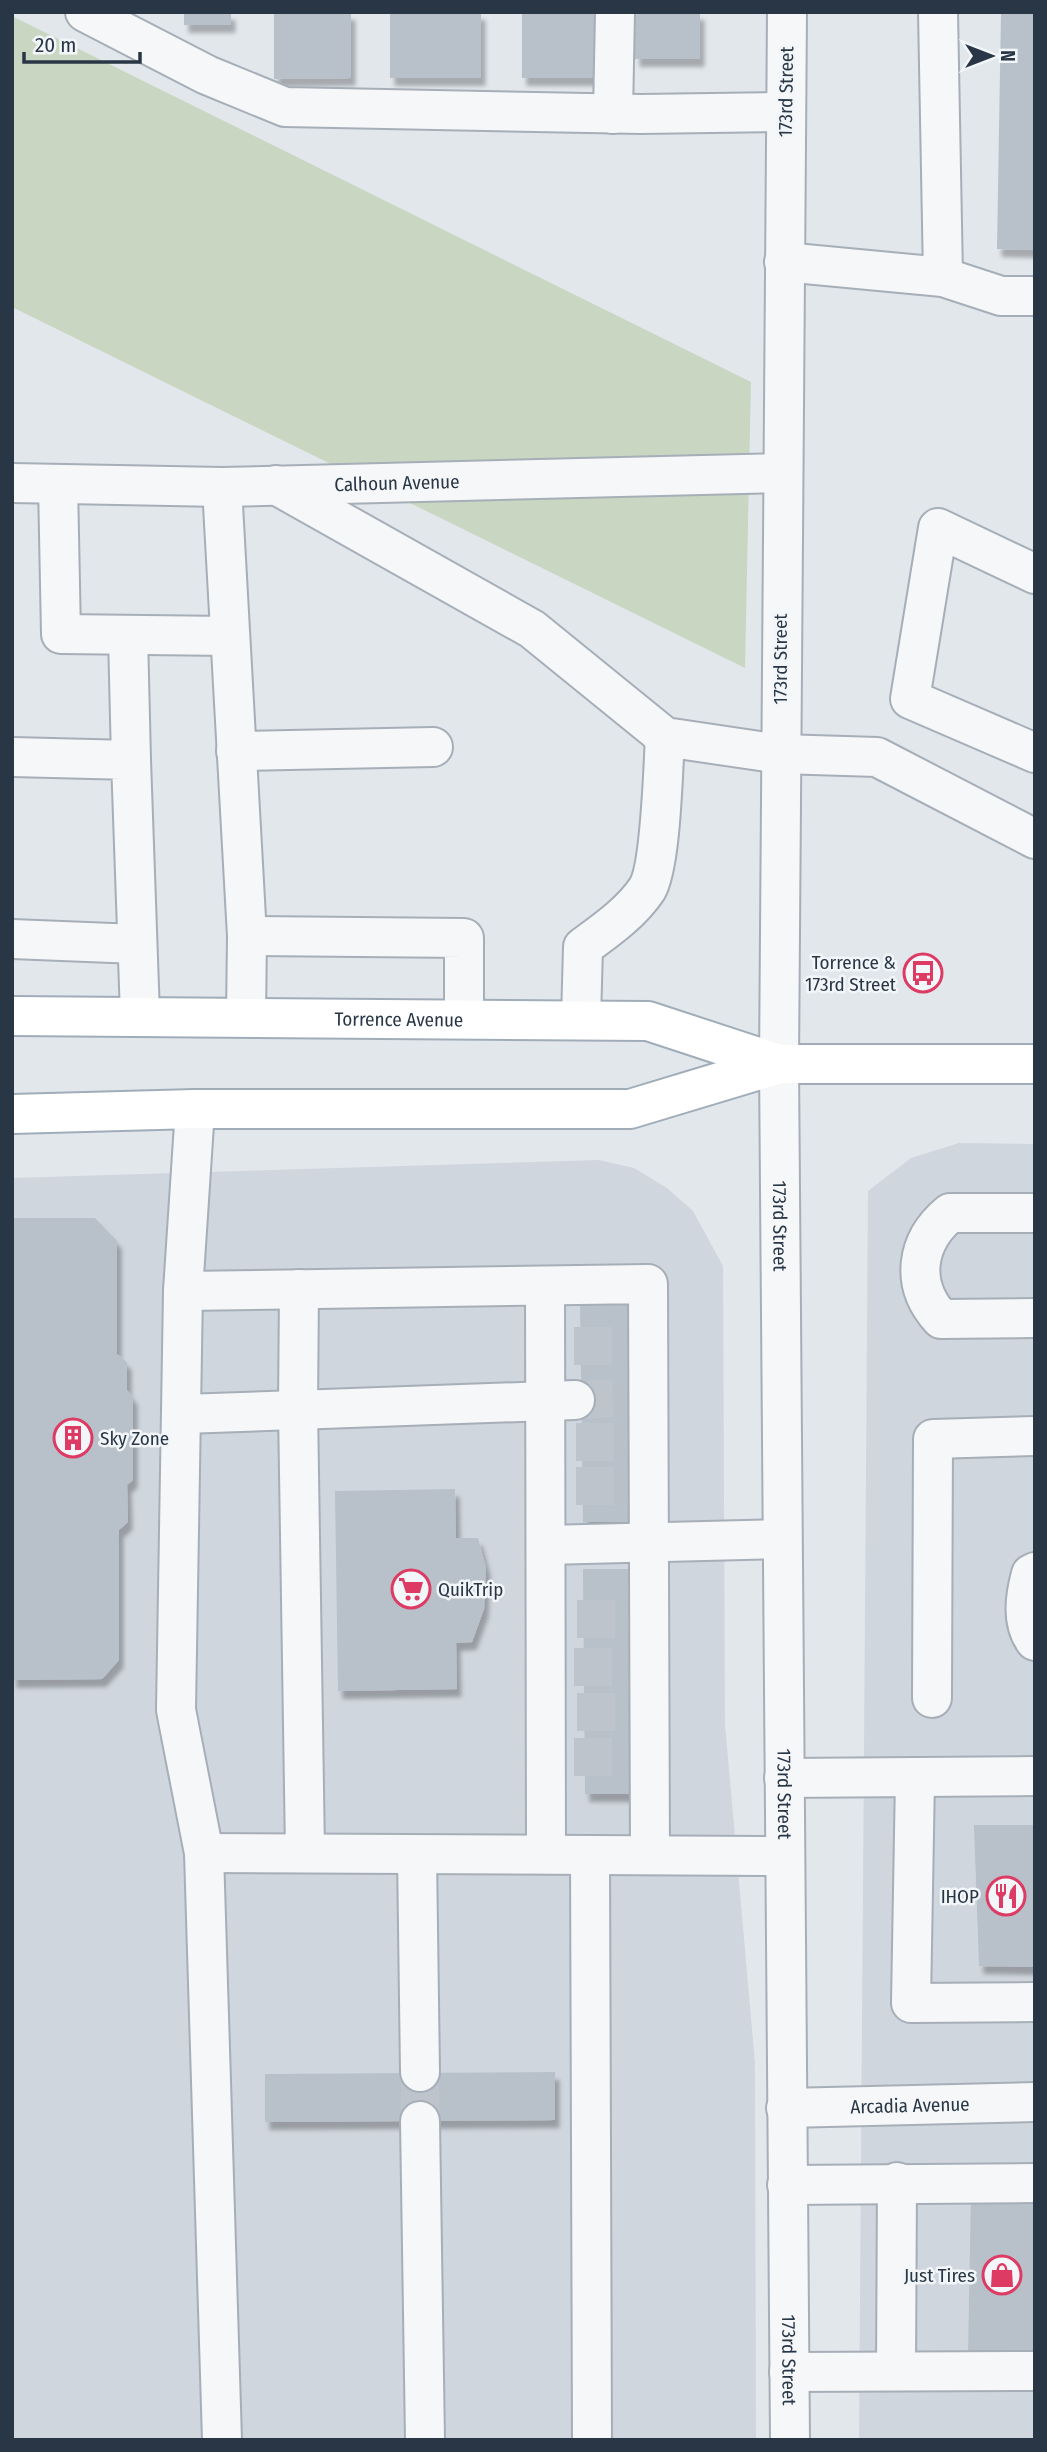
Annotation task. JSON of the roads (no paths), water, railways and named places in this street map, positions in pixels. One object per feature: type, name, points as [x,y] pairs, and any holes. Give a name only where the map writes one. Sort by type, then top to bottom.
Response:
[{"type":"main road","name":"Torrence Avenue","points":[[12,1016],[648,1021],[779,1064]]},
{"type":"main road","name":"Torrence Avenue","points":[[12,1114],[195,1108],[631,1109],[779,1064],[1035,1064]]},
{"type":"street","points":[[85,12],[207,75],[285,107],[613,114],[786,112]]},
{"type":"street","points":[[613,114],[615,12]]},
{"type":"street","name":"173rd Street","points":[[787,12],[781,473],[779,1064],[790,2440]]},
{"type":"street","points":[[939,12],[943,277]]},
{"type":"street","points":[[784,261],[943,277],[1001,296],[1035,296]]},
{"type":"street","name":"Calhoun Avenue","points":[[12,483],[222,487],[781,473]]},
{"type":"street","points":[[58,484],[61,634],[230,636]]},
{"type":"street","points":[[276,485],[532,629],[665,737],[780,754],[877,757],[1035,839]]},
{"type":"street","points":[[222,487],[247,936],[246,1017]]},
{"type":"street","points":[[1035,574],[938,528],[910,699],[1035,753]]},
{"type":"street","points":[[128,635],[140,1015]]},
{"type":"street","points":[[581,1020],[583,947],[614,924],[648,887],[654,860],[665,737]]},
{"type":"street","points":[[236,751],[433,747]]},
{"type":"street","points":[[12,757],[131,760]]},
{"type":"street","points":[[247,936],[464,938],[464,1019]]},
{"type":"street","points":[[12,939],[138,944]]},
{"type":"street","points":[[195,1108],[183,1291],[176,1710],[204,1853],[222,2440]]},
{"type":"street","points":[[1035,1213],[950,1213],[933,1227],[925,1240],[920,1261],[923,1290],[930,1307],[941,1319],[1035,1318]]},
{"type":"street","points":[[183,1291],[648,1284],[637,1346],[638,1486],[649,1543],[638,1619],[638,1757],[650,1855]]},
{"type":"street","points":[[544,1286],[559,1346],[560,1486],[547,1545],[561,1620],[562,1712],[560,1757],[546,1854]]},
{"type":"street","points":[[299,1289],[298,1409],[305,1852]]},
{"type":"street","points":[[183,1414],[559,1401]]},
{"type":"street","points":[[932,1698],[933,1439],[1035,1436]]},
{"type":"street","points":[[547,1545],[782,1539]]},
{"type":"street","points":[[1035,1572],[1031,1574],[1025,1594],[1028,1631],[1035,1641]]},
{"type":"street","points":[[784,1778],[1035,1776]]},
{"type":"street","points":[[915,1777],[912,2003],[1035,2002]]},
{"type":"street","points":[[204,1853],[784,1856]]},
{"type":"street","points":[[416,1855],[420,2072]]},
{"type":"street","points":[[590,1855],[592,2440]]},
{"type":"street","name":"Arcadia Avenue","points":[[786,2108],[1035,2102]]},
{"type":"street","points":[[421,2121],[425,2440]]},
{"type":"street","points":[[787,2185],[897,2182],[1035,2183]]},
{"type":"street","points":[[896,2371],[897,2182]]},
{"type":"street","points":[[789,2372],[1035,2371]]},
{"type":"tunnel","points":[[574,1346],[625,1346]]},
{"type":"tunnel","points":[[575,1400],[626,1398]]},
{"type":"tunnel","points":[[576,1442],[626,1442]]},
{"type":"tunnel","points":[[576,1486],[626,1486]]},
{"type":"tunnel","points":[[577,1619],[626,1619]]},
{"type":"tunnel","points":[[574,1667],[626,1667]]},
{"type":"tunnel","points":[[577,1712],[625,1712]]},
{"type":"tunnel","points":[[574,1757],[626,1757]]},
{"type":"tunnel","points":[[420,2072],[420,2121]]},
{"type":"place","name":"Torrence & 173rd Street","points":[[923,973]]},
{"type":"place","name":"Sky Zone","points":[[73,1438]]},
{"type":"place","name":"QuikTrip","points":[[411,1589]]},
{"type":"place","name":"IHOP","points":[[1006,1896]]},
{"type":"place","name":"Just Tires","points":[[1002,2275]]}]
